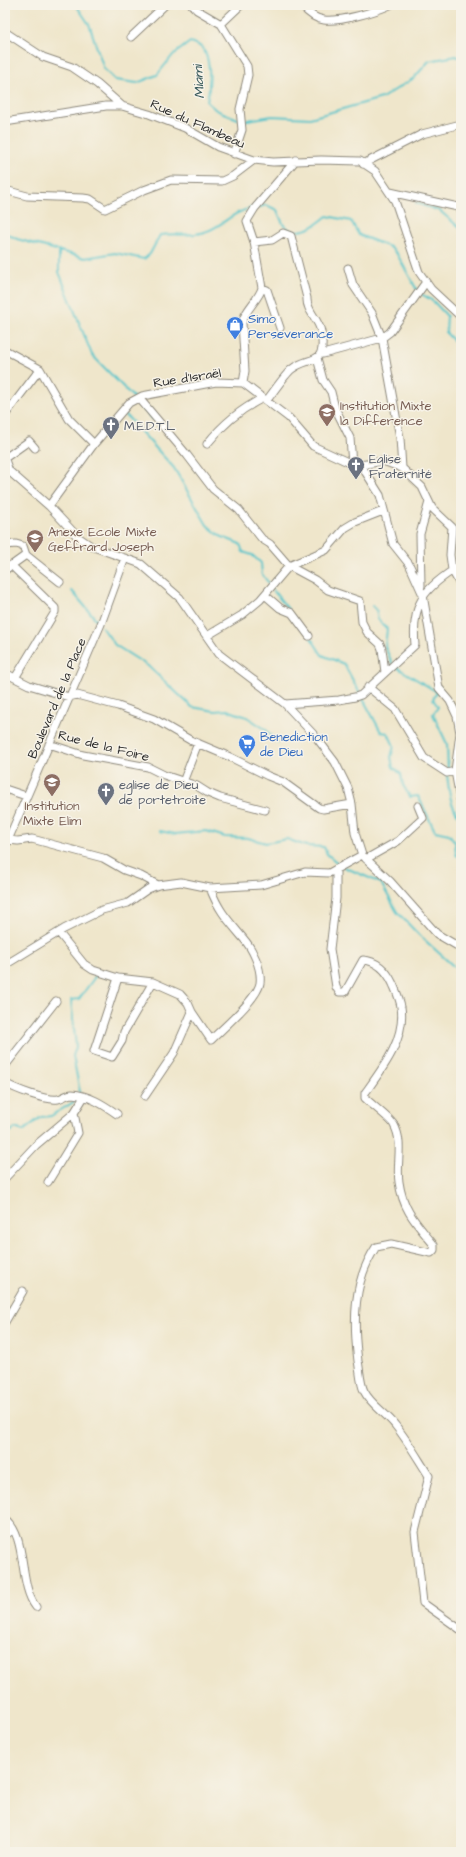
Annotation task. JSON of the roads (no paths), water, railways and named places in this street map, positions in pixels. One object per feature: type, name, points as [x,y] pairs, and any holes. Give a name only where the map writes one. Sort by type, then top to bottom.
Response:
[{"type":"street","points":[[130,37],[166,5]]},
{"type":"street","points":[[192,5],[203,14],[222,24],[247,66],[247,81],[240,109],[242,130],[234,154]]},
{"type":"street","points":[[222,24],[241,5]]},
{"type":"street","points":[[301,5],[311,15],[324,20],[357,16],[390,5]]},
{"type":"street","points":[[5,32],[43,57],[72,67],[97,84],[122,106]]},
{"type":"street","name":"Rue du Flambeau","points":[[5,122],[106,106],[122,106],[149,114],[185,128],[204,140],[234,154],[254,160],[273,162],[296,160],[360,161],[375,170],[390,192],[403,221],[419,272],[431,289],[461,317]]},
{"type":"street","points":[[363,164],[422,134],[461,124]]},
{"type":"street","points":[[5,190],[27,196],[90,199],[105,209],[144,190],[171,180],[222,181],[233,176],[254,160]]},
{"type":"street","points":[[296,160],[255,208],[247,221],[254,242],[262,288],[260,294],[243,316],[242,323],[245,371],[243,383],[296,424],[313,446],[334,458],[361,466],[383,461],[402,468],[422,487],[432,508],[437,514],[452,527],[450,555],[452,570],[461,586]]},
{"type":"street","points":[[390,192],[433,203],[458,207],[461,206]]},
{"type":"street","points":[[254,242],[272,240],[283,233],[290,236],[293,241],[307,298],[306,304],[320,328],[319,355],[323,380],[332,392],[340,420],[350,438],[352,464]]},
{"type":"street","points":[[348,268],[354,285],[372,313],[382,338],[400,438],[402,468]]},
{"type":"street","points":[[207,444],[219,429],[249,405],[265,399],[291,369],[319,355],[331,353],[375,338],[382,338],[390,332],[426,282]]},
{"type":"street","points":[[262,288],[267,290],[280,328]]},
{"type":"street","points":[[5,350],[40,369],[69,419],[94,444]]},
{"type":"street","points":[[5,415],[40,369]]},
{"type":"street","name":"Rue d'Israël","points":[[49,506],[94,444],[125,407],[139,398],[216,382],[243,383]]},
{"type":"street","points":[[139,398],[188,455],[195,467],[213,489],[239,510],[262,539],[270,544],[289,566],[315,580],[328,590],[360,601],[362,622],[367,632],[380,644],[382,649],[384,672]]},
{"type":"street","points":[[35,448],[29,441],[5,462],[9,471],[49,506],[78,538],[91,546],[141,564],[180,598],[219,654],[285,704],[316,737],[335,762],[348,788],[352,804],[355,833],[364,857],[390,881],[436,934],[461,948]]},
{"type":"street","points":[[361,466],[368,478],[375,485],[393,544],[409,564],[422,593]]},
{"type":"street","points":[[430,502],[420,534],[422,593],[439,688],[450,701],[457,716],[460,733],[455,771],[461,804]]},
{"type":"street","points":[[207,636],[242,615],[265,595],[289,566],[326,550],[345,528],[355,522],[383,511]]},
{"type":"street","points":[[5,545],[16,544],[23,546],[26,555],[60,582]]},
{"type":"street","points":[[15,678],[55,612],[55,608],[8,568],[26,555]]},
{"type":"street","name":"Boulevard de la Place","points":[[7,843],[101,624],[125,558]]},
{"type":"street","points":[[285,704],[339,700],[355,697],[368,687],[415,645],[413,628],[416,608],[422,593],[442,577],[461,565]]},
{"type":"street","points":[[265,595],[280,608],[292,613],[309,636]]},
{"type":"street","points":[[5,673],[29,685],[69,697],[77,695],[154,719],[198,743],[283,782],[319,808],[323,809],[352,804]]},
{"type":"street","points":[[368,687],[395,709],[424,758],[447,773],[455,771]]},
{"type":"street","points":[[183,782],[198,743]]},
{"type":"street","name":"Rue de la Foire","points":[[49,744],[83,755],[148,767],[183,782],[197,786],[220,798],[265,810]]},
{"type":"street","points":[[5,789],[26,796]]},
{"type":"street","points":[[5,965],[59,933],[102,910],[128,903],[148,889],[158,885],[181,882],[210,888],[261,885],[305,872],[329,873],[398,841],[423,818],[418,806]]},
{"type":"street","points":[[7,843],[32,839],[103,858],[124,870],[141,876],[158,885]]},
{"type":"street","points":[[336,869],[336,898],[330,949],[336,987],[339,992],[345,992],[363,960],[373,961],[381,967],[391,980],[396,991],[401,1006],[401,1028],[388,1060],[365,1093],[365,1098],[396,1127],[400,1146],[399,1181],[407,1212],[434,1245],[434,1250],[431,1253],[391,1244],[376,1247],[366,1261],[356,1298],[354,1333],[359,1367],[364,1391],[380,1411],[395,1424],[429,1476],[415,1532],[423,1603],[461,1630]]},
{"type":"street","points":[[59,933],[84,964],[93,970],[118,978],[153,982],[180,994],[188,1003],[192,1012],[211,1040],[250,1000],[260,984],[255,958],[244,940],[223,916],[210,888]]},
{"type":"street","points":[[118,978],[94,1051],[112,1057],[122,1041],[124,1032],[153,982]]},
{"type":"street","points":[[5,1066],[56,1001]]},
{"type":"street","points":[[145,1096],[174,1053],[192,1012]]},
{"type":"street","points":[[5,1083],[40,1097],[57,1099],[73,1094],[84,1097],[101,1103],[117,1114]]},
{"type":"street","points":[[5,1178],[36,1145],[74,1113],[84,1097]]},
{"type":"street","points":[[48,1182],[78,1133],[74,1113]]},
{"type":"street","points":[[5,1322],[23,1291]]},
{"type":"street","points":[[5,1519],[13,1530],[18,1544],[27,1590],[30,1599],[36,1607]]},
{"type":"street","points":[[5,1534],[13,1530]]},
{"type":"waterway","name":"Miami","points":[[76,5],[89,24],[104,69],[115,80],[137,83],[157,75],[173,55],[192,42],[202,48],[209,66],[209,89],[207,102],[216,110],[238,119]]},
{"type":"waterway","name":"Miami","points":[[242,121],[272,116],[310,118],[382,98],[414,78],[429,61],[456,56],[461,58]]},
{"type":"waterway","points":[[416,203],[440,211],[461,229]]},
{"type":"waterway","points":[[260,207],[266,205],[277,210],[283,224],[291,231],[310,228],[327,216],[351,221],[359,235],[390,247],[397,254],[418,292],[433,301],[447,316],[446,333],[461,348]]},
{"type":"waterway","points":[[5,233],[17,239],[85,258],[115,253],[144,259],[150,254],[160,235],[204,232],[210,230],[235,214],[252,208]]},
{"type":"waterway","points":[[59,250],[59,272],[92,355],[134,398]]},
{"type":"waterway","points":[[137,402],[153,419]]},
{"type":"waterway","points":[[125,414],[174,468],[207,525],[220,536],[240,544],[243,552],[252,555],[261,563],[262,574],[270,585]]},
{"type":"waterway","points":[[272,589],[288,609]]},
{"type":"waterway","points":[[72,591],[99,623]]},
{"type":"waterway","points":[[372,606],[376,609],[378,619],[387,629],[385,647],[393,665],[437,692],[433,699],[438,707],[433,714],[447,744],[448,771]]},
{"type":"waterway","points":[[102,627],[115,645],[148,666],[192,707],[215,711],[227,710],[247,717],[265,729],[277,742]]},
{"type":"waterway","points":[[311,638],[322,655],[344,664],[381,732],[388,733],[394,746],[391,757],[393,767],[401,774],[403,785],[410,797],[418,796],[435,831],[449,834],[455,842],[456,855],[461,858]]},
{"type":"waterway","points":[[447,775],[452,804],[461,819]]},
{"type":"waterway","points":[[160,831],[175,834],[206,831],[225,837],[248,838],[266,843],[287,839],[306,846],[324,847],[327,854],[340,865]]},
{"type":"waterway","points":[[344,867],[381,883],[397,912],[418,934],[461,973]]},
{"type":"waterway","points":[[80,1092],[73,1056],[76,1047],[71,1000],[79,999],[97,974]]},
{"type":"waterway","points":[[5,1136],[15,1128],[23,1131],[41,1117],[51,1116],[80,1098]]},
{"type":"place","name":"Simo Perseverance","points":[[235,340]]},
{"type":"place","name":"Institution Mixte la Difference","points":[[327,427]]},
{"type":"place","name":"M.E.D.T.L","points":[[111,440]]},
{"type":"place","name":"Eglise Fraternité","points":[[356,480]]},
{"type":"place","name":"Anexe Ecole Mixte Geffrard Joseph","points":[[35,553]]},
{"type":"place","name":"Benediction de Dieu","points":[[247,758]]},
{"type":"place","name":"Institution Mixte Elim","points":[[52,797]]},
{"type":"place","name":"eglise de Dieu de portetroite","points":[[106,806]]}]
